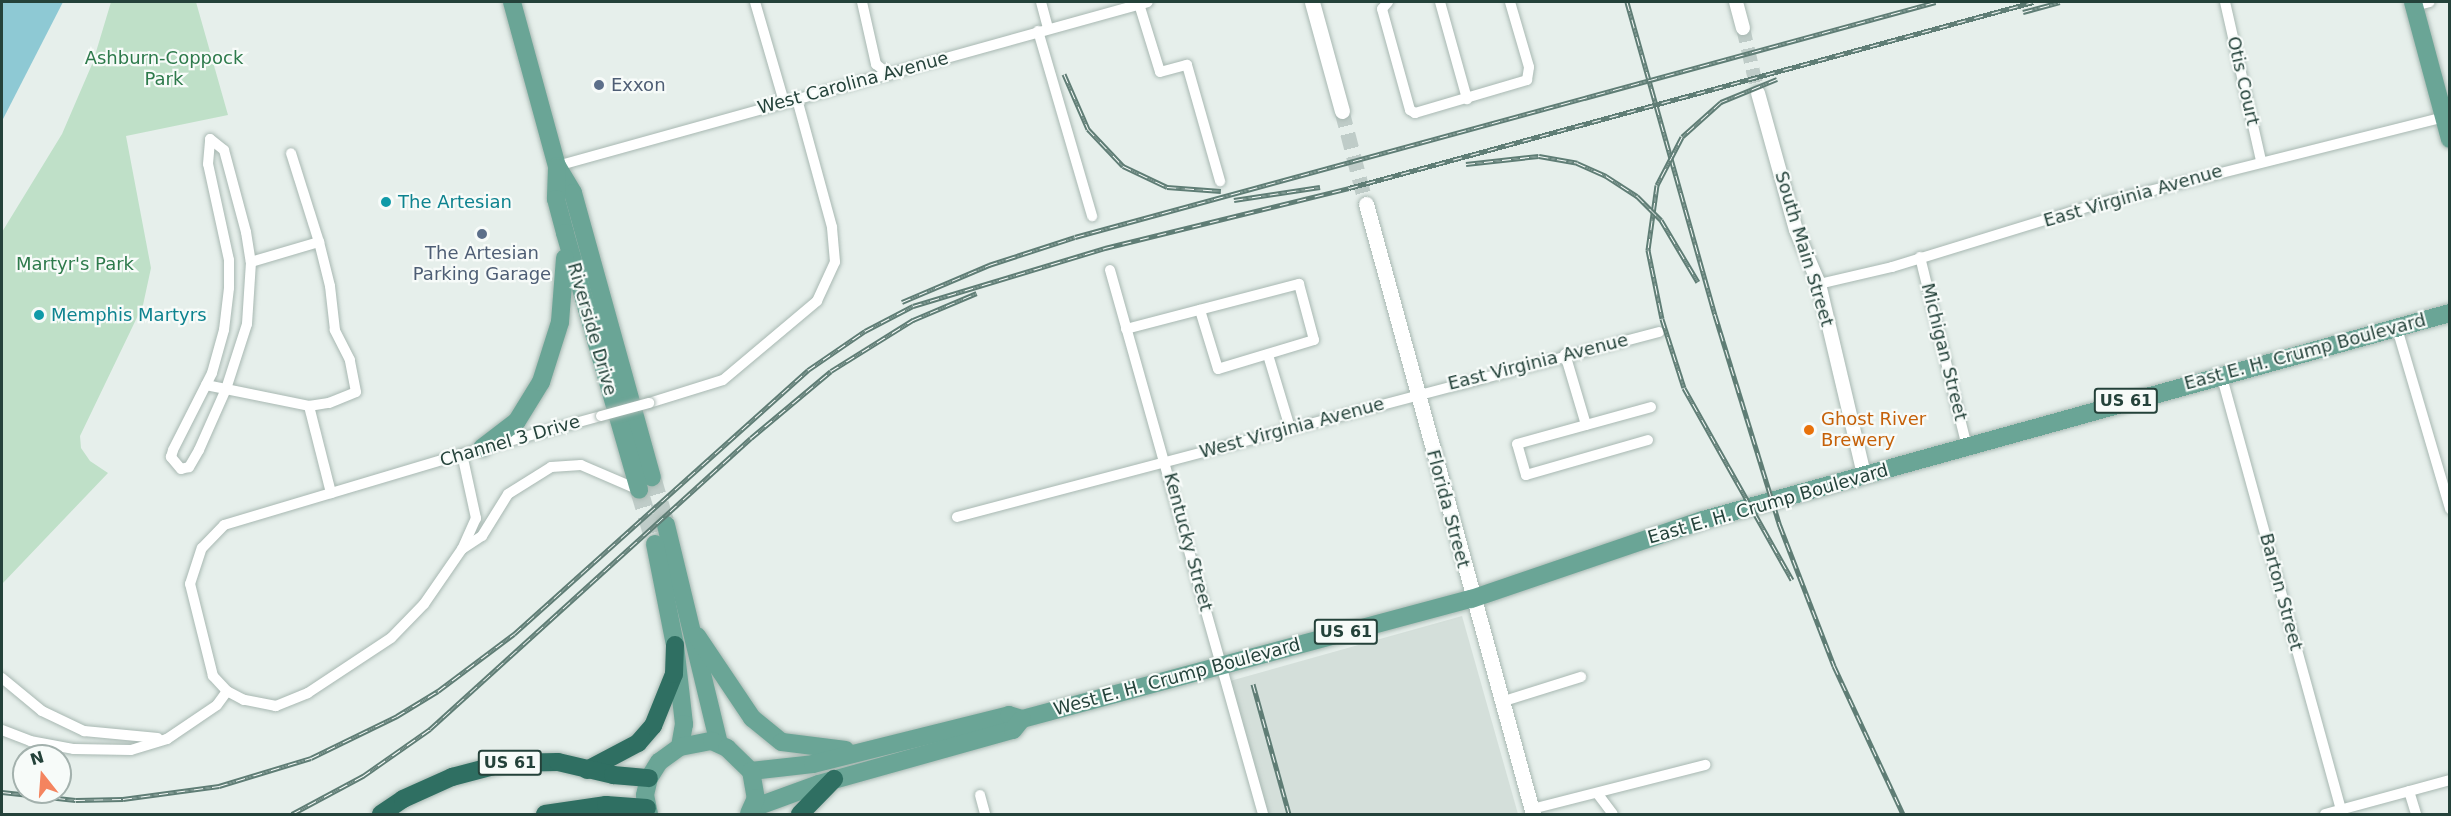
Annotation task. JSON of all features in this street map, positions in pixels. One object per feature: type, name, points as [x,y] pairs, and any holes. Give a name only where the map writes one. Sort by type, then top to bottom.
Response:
[{"type":"highway","points":[[587,770],[638,742],[653,726],[674,674],[675,645]]},
{"type":"highway","name":"US 61","points":[[381,814],[403,799],[452,777],[505,763],[558,762],[587,770],[649,778]]},
{"type":"highway","points":[[800,814],[834,779]]},
{"type":"highway","points":[[545,814],[606,805],[648,812]]},
{"type":"main road","name":"Riverside Drive","points":[[512,2],[557,166],[573,193],[652,477]]},
{"type":"main road","points":[[1312,2],[1342,111]]},
{"type":"main road","points":[[2419,3],[2450,139]]},
{"type":"main road","name":"Riverside Drive","points":[[557,166],[556,199],[639,490]]},
{"type":"main road","name":"Florida Street","points":[[1366,204],[1471,599],[1532,812]]},
{"type":"main road","points":[[482,448],[517,421],[550,360],[566,279],[565,232]]},
{"type":"main road","name":"East E. H. Crump Boulevard","points":[[1471,599],[1702,520],[2396,325],[2450,313]]},
{"type":"main road","points":[[666,525],[694,631],[708,709],[719,744]]},
{"type":"main road","points":[[655,544],[675,645],[684,724],[680,747]]},
{"type":"main road","name":"West E. H. Crump Boulevard","points":[[751,771],[813,764],[1009,715],[1022,719],[1471,599]]},
{"type":"main road","points":[[694,631],[752,718],[782,742],[862,751]]},
{"type":"main road","name":"West E. H. Crump Boulevard","points":[[751,811],[834,779],[1013,730],[1022,719]]},
{"type":"main road","points":[[648,812],[649,778],[659,762],[680,747],[712,741],[719,744],[751,771],[756,798],[751,811]]},
{"type":"street","points":[[755,2],[783,102]]},
{"type":"street","points":[[862,2],[876,64],[889,75]]},
{"type":"street","points":[[1041,2],[1043,30],[1092,216]]},
{"type":"street","points":[[1440,2],[1467,99]]},
{"type":"street","points":[[1385,5],[1410,110],[1420,113],[1525,82],[1529,67],[1510,2]]},
{"type":"street","points":[[1736,2],[1743,28]]},
{"type":"street","name":"Otis Court","points":[[2225,2],[2262,160]]},
{"type":"street","name":"West Carolina Avenue","points":[[557,166],[1143,3]]},
{"type":"street","points":[[1143,3],[1160,72],[1187,65],[1220,181]]},
{"type":"street","name":"South Main Street","points":[[1758,93],[1796,230],[1819,284],[1864,475]]},
{"type":"street","name":"Channel 3 Drive","points":[[227,691],[213,676],[190,594],[192,573],[202,548],[224,525],[482,448],[649,403],[723,380],[817,301],[836,262],[832,227],[796,99]]},
{"type":"street","name":"East Virginia Avenue","points":[[1819,284],[2262,160],[2446,116]]},
{"type":"street","points":[[210,139],[224,150],[251,262],[247,324],[226,389],[189,467],[181,469],[171,457],[173,450],[207,385],[224,330],[229,288],[229,260],[208,164],[210,139]]},
{"type":"street","points":[[207,385],[309,406],[329,403],[356,392],[350,360],[335,330],[319,242],[291,153]]},
{"type":"street","points":[[251,262],[319,242]]},
{"type":"street","name":"Michigan Street","points":[[1920,257],[1967,447]]},
{"type":"street","name":"Kentucky Street","points":[[1110,270],[1166,462],[1263,814]]},
{"type":"street","points":[[1126,329],[1299,284],[1315,337],[1312,342],[1218,369],[1200,310]]},
{"type":"street","points":[[2396,325],[2450,509]]},
{"type":"street","name":"East Virginia Avenue","points":[[1418,393],[1659,332]]},
{"type":"street","points":[[1565,354],[1586,425]]},
{"type":"street","points":[[1268,355],[1290,428]]},
{"type":"street","name":"Barton Street","points":[[2221,374],[2341,810]]},
{"type":"street","name":"West Virginia Avenue","points":[[957,517],[1418,393]]},
{"type":"street","points":[[309,406],[331,493]]},
{"type":"street","points":[[1648,440],[1526,476],[1517,444],[1651,407]]},
{"type":"street","points":[[2,730],[30,741],[103,751],[131,750],[167,739],[217,705],[227,691],[244,700],[276,706],[308,693],[391,638],[424,604],[462,549],[476,518],[462,454]]},
{"type":"street","points":[[462,549],[482,536],[508,494],[551,467],[581,465],[639,490]]},
{"type":"street","points":[[1501,702],[1581,677]]},
{"type":"street","points":[[2,678],[42,711],[84,731],[111,737],[167,739]]},
{"type":"street","points":[[1532,812],[1705,765]]},
{"type":"street","points":[[2325,814],[2450,780]]},
{"type":"street","points":[[2409,791],[2416,814]]},
{"type":"street","points":[[1597,793],[1613,814]]},
{"type":"street","points":[[980,795],[985,814]]},
{"type":"shaded area","points":[[1462,616],[1518,814],[1267,814],[1230,681]]},
{"type":"green space","name":"Martyr's Park","points":[[111,2],[196,2],[228,115],[126,136],[151,268],[143,305],[80,436],[81,448],[90,461],[108,473],[2,584],[2,232],[62,134],[93,62]]},
{"type":"water","points":[[2,2],[63,2],[2,121]]},
{"type":"tunnel","points":[[1743,28],[1758,93]]},
{"type":"tunnel","points":[[1342,111],[1366,204]]},
{"type":"tunnel","points":[[652,477],[666,525]]},
{"type":"tunnel","points":[[639,490],[655,544]]},
{"type":"railway","points":[[1627,2],[1715,315],[1780,526],[1834,666],[1903,814]]},
{"type":"railway","points":[[902,302],[989,265],[1075,237],[1936,2]]},
{"type":"railway","points":[[2,792],[76,800],[123,799],[219,786],[311,758],[397,716],[438,691],[514,634],[808,370],[865,331],[913,306],[1105,248],[1349,188],[2033,2]]},
{"type":"railway","points":[[2023,12],[2060,2]]},
{"type":"railway","points":[[1064,74],[1088,129],[1123,166],[1167,187],[1221,191]]},
{"type":"railway","points":[[1777,79],[1721,102],[1682,137],[1657,185],[1648,250],[1662,319],[1684,388],[1792,580]]},
{"type":"railway","points":[[1466,164],[1539,156],[1577,163],[1606,176],[1637,196],[1661,220],[1698,282]]},
{"type":"railway","points":[[1234,200],[1320,187]]},
{"type":"railway","points":[[292,814],[363,776],[430,729],[751,438],[831,371],[913,320],[977,293]]},
{"type":"railway","points":[[1253,684],[1289,814]]},
{"type":"place","name":"Exxon","points":[[599,85]]},
{"type":"place","name":"The Artesian","points":[[386,202]]},
{"type":"place","name":"The Artesian Parking Garage","points":[[482,234]]},
{"type":"place","name":"Memphis Martyrs","points":[[39,315]]},
{"type":"place","name":"Ghost River Brewery","points":[[1809,430]]},
{"type":"park label","name":"Ashburn-Coppock Park","points":[[164,69]]}]
